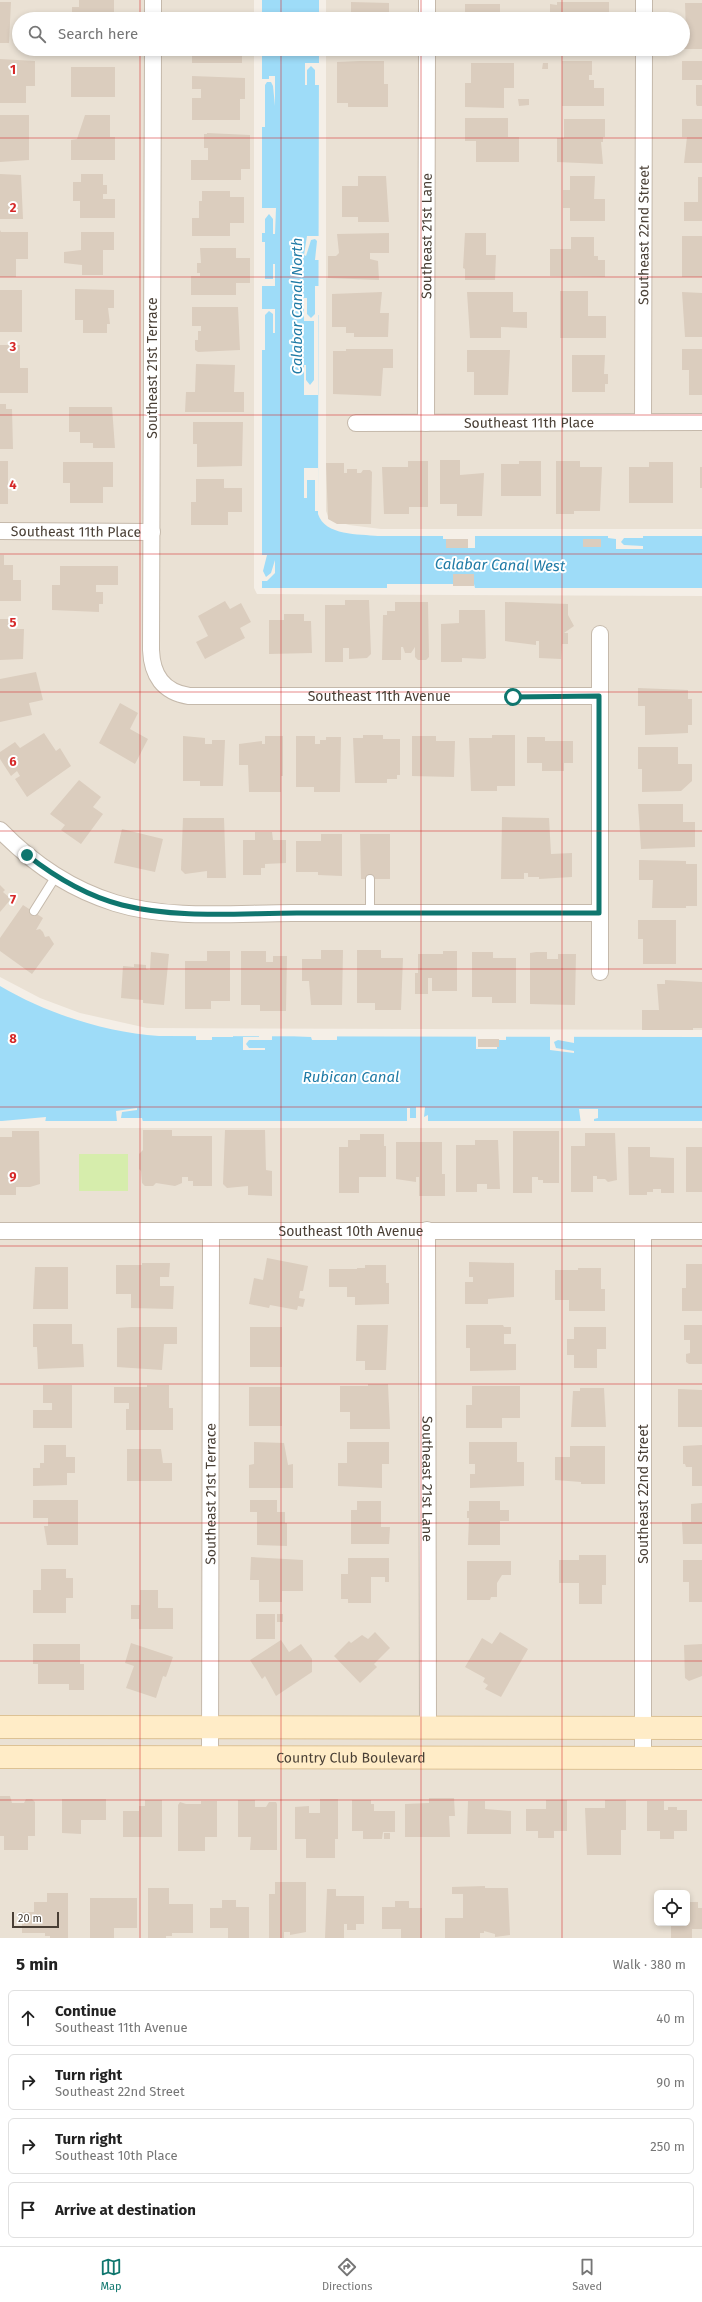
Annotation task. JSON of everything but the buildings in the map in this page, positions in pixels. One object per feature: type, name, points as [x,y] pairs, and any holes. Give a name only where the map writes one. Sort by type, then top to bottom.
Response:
[{"type":"main road","points":[[0,1727],[702,1728]]},
{"type":"main road","name":"Country Club Boulevard","points":[[0,1757],[702,1758]]},
{"type":"street","points":[[153,0],[153,12]]},
{"type":"street","points":[[427,0],[427,12]]},
{"type":"street","points":[[644,0],[644,12]]},
{"type":"street","name":"Southeast 21st Terrace","points":[[153,56],[151,658],[155,673],[163,685]]},
{"type":"street","name":"Southeast 21st Lane","points":[[426,423],[427,56]]},
{"type":"street","name":"Southeast 22nd Street","points":[[644,56],[644,422]]},
{"type":"street","name":"Southeast 11th Place","points":[[356,423],[702,422]]},
{"type":"street","name":"Southeast 11th Place","points":[[0,531],[152,532]]},
{"type":"street","points":[[600,634],[600,972]]},
{"type":"street","name":"Southeast 11th Avenue","points":[[163,685],[174,692],[189,696],[599,696]]},
{"type":"street","points":[[0,830],[12,842],[56,876],[114,903],[153,911],[599,913]]},
{"type":"street","name":"Southeast 21st Lane","points":[[427,1230],[428,1728]]},
{"type":"street","name":"Southeast 10th Avenue","points":[[0,1231],[702,1231]]},
{"type":"street","name":"Southeast 21st Terrace","points":[[210,1758],[211,1231]]},
{"type":"street","name":"Southeast 22nd Street","points":[[643,1231],[643,1758]]},
{"type":"lane","points":[[34,911],[56,876]]},
{"type":"lane","points":[[370,879],[370,913]]},
{"type":"shaded area","points":[[0,0],[254,0],[254,12],[12,12],[12,56],[254,56],[254,588],[257,594],[702,596],[702,1030],[147,1028],[80,1013],[40,998],[0,977]]},
{"type":"shaded area","points":[[326,0],[702,0],[702,529],[381,529],[349,525],[329,519],[326,511],[326,56],[690,56],[690,12],[326,12]]},
{"type":"shaded area","points":[[0,1128],[702,1128],[702,1721],[0,1720]]},
{"type":"shaded area","points":[[0,1736],[702,1737],[702,1750],[0,1749]]},
{"type":"shaded area","points":[[0,1765],[702,1766],[702,1938],[0,1938]]},
{"type":"green space","points":[[79,1154],[128,1154],[128,1191],[79,1191]]},
{"type":"water","points":[[262,0],[319,0],[319,12],[262,12]]},
{"type":"water","points":[[262,56],[319,56],[318,514],[322,521],[335,530],[353,534],[378,536],[702,536],[702,588],[262,588]]},
{"type":"water","name":"Rubican Canal","points":[[0,986],[37,1005],[77,1020],[97,1026],[138,1034],[159,1036],[702,1037],[702,1121],[0,1121]]},
{"type":"pier","points":[[305,63],[319,63],[321,85],[315,85],[315,70],[311,66],[307,70],[307,85],[305,85]]},
{"type":"pier","points":[[269,76],[275,76],[275,106],[273,86],[271,82],[267,82],[265,85],[265,127],[262,127],[260,91],[262,91],[262,79],[269,79]]},
{"type":"pier","points":[[262,208],[276,208],[275,234],[273,234],[273,219],[269,214],[265,219],[265,233],[262,233]]},
{"type":"pier","points":[[307,236],[319,236],[319,260],[315,260],[317,241],[315,239],[311,240],[306,256],[304,255]]},
{"type":"pier","points":[[261,242],[265,242],[265,279],[273,279],[273,264],[275,264],[275,286],[261,286],[259,263],[261,263]]},
{"type":"pier","points":[[315,286],[319,286],[319,301],[321,301],[320,315],[318,315],[318,395],[304,395],[304,365],[306,365],[306,380],[310,385],[314,380],[314,321],[304,321],[304,298],[307,298],[307,314],[311,318],[315,314]]},
{"type":"pier","points":[[262,309],[275,309],[275,333],[273,333],[273,314],[269,311],[265,315],[265,350],[262,350],[262,334],[260,334]]},
{"type":"pier","points":[[304,468],[318,468],[318,511],[315,511],[315,480],[307,480],[307,498],[304,498]]},
{"type":"pier","points":[[453,533],[475,535],[475,548],[467,548],[466,539],[443,539],[443,535],[452,535]]},
{"type":"pier","points":[[608,535],[643,535],[643,538],[624,538],[621,542],[624,545],[643,546],[643,549],[616,549],[616,539],[608,538]]},
{"type":"pier","points":[[262,555],[267,555],[263,571],[266,577],[271,573],[275,560],[275,573],[267,581],[262,581]]},
{"type":"pier","points":[[387,584],[474,584],[475,588],[456,588],[456,590],[403,588],[403,590],[387,590]]},
{"type":"pier","points":[[294,1034],[337,1035],[337,1040],[312,1040],[311,1037],[294,1036]]},
{"type":"pier","points":[[494,1034],[506,1034],[506,1040],[480,1040],[497,1046],[497,1049],[476,1049],[476,1036],[494,1036]]},
{"type":"pier","points":[[196,1035],[233,1035],[233,1037],[212,1037],[212,1040],[196,1040]]},
{"type":"pier","points":[[259,1035],[272,1035],[272,1040],[249,1040],[246,1044],[249,1048],[265,1048],[265,1050],[243,1050],[243,1037],[259,1037]]},
{"type":"pier","points":[[550,1035],[574,1035],[574,1043],[558,1040],[554,1042],[556,1048],[574,1051],[574,1053],[550,1050]]},
{"type":"pier","points":[[416,1107],[425,1107],[424,1117],[428,1115],[428,1122],[407,1122],[407,1108],[410,1108],[410,1118],[416,1118]]},
{"type":"pier","points":[[137,1108],[137,1110],[122,1112],[121,1118],[142,1118],[143,1122],[117,1122],[116,1111]]},
{"type":"pier","points":[[579,1109],[598,1109],[598,1118],[594,1119],[594,1124],[581,1124]]},
{"type":"pier","points":[[46,1117],[45,1123],[2,1123],[2,1121]]},
{"type":"route","points":[[27,855],[70,884],[96,896],[114,903],[153,911],[217,913],[599,913],[599,696],[513,697]]},
{"type":"water label","name":"Calabar Canal North","points":[[297,306]]},
{"type":"water label","name":"Calabar Canal West","points":[[500,565]]}]
